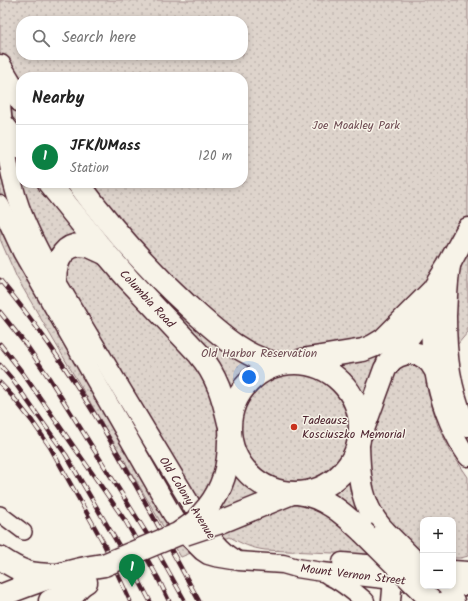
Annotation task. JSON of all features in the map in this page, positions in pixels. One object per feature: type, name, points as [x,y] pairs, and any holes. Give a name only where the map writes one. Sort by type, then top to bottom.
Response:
[{"type":"main road","points":[[0,66],[16,93]]},
{"type":"main road","points":[[1,122],[16,141]]},
{"type":"main road","name":"Columbia Road","points":[[53,188],[106,254],[199,354],[215,378],[220,390],[229,430],[229,454],[225,476],[218,493],[215,515]]},
{"type":"main road","name":"Columbia Road","points":[[82,188],[140,259],[208,324],[224,337],[261,360],[273,363],[286,363]]},
{"type":"main road","points":[[0,596],[55,576],[76,570],[104,565],[172,537],[196,531],[215,515],[294,493],[317,489],[335,479],[349,464],[354,456],[385,369],[419,322],[426,310],[433,290],[454,256],[468,228]]},
{"type":"main road","points":[[55,279],[59,258],[65,251],[72,247],[80,245],[106,254]]},
{"type":"main road","points":[[432,601],[363,532],[324,501],[308,495],[272,489],[250,476],[243,468],[233,451],[229,430],[233,406],[238,395],[258,373],[286,363],[363,350],[373,346],[383,340],[433,290]]},
{"type":"main road","points":[[388,364],[396,357],[411,353],[425,357],[434,368]]},
{"type":"main road","points":[[286,363],[307,363],[322,368],[336,376],[346,387],[358,410],[360,426],[358,443],[360,474],[366,503],[373,518],[385,532],[420,566]]},
{"type":"main road","points":[[0,558],[14,567],[28,573],[55,576]]},
{"type":"main road","points":[[50,601],[83,583],[98,572],[104,565]]},
{"type":"main road","points":[[69,601],[83,583]]},
{"type":"main road","points":[[442,589],[453,601]]},
{"type":"street","name":"Old Colony Avenue","points":[[0,95],[1,122],[13,187],[32,236],[55,279],[207,531],[217,545],[239,561]]},
{"type":"street","name":"Old Colony Avenue","points":[[0,205],[22,252],[179,524],[190,539],[202,551],[215,557],[239,561]]},
{"type":"street","points":[[454,256],[450,275],[448,306],[449,362],[455,393],[468,427]]},
{"type":"street","points":[[433,290],[430,320],[434,368],[441,399],[449,422],[459,443],[468,457]]},
{"type":"street","points":[[0,514],[24,532]]},
{"type":"street","name":"Mount Vernon Street","points":[[239,561],[283,564],[318,561],[376,572]]},
{"type":"street","name":"Mount Vernon Street","points":[[283,564],[322,572],[394,573],[420,569]]},
{"type":"street","points":[[322,572],[341,581],[365,601]]},
{"type":"street","points":[[376,572],[374,594],[376,601]]},
{"type":"street","name":"Mount Vernon Street","points":[[394,573],[420,582]]},
{"type":"street","points":[[391,601],[394,573]]},
{"type":"street","points":[[456,583],[465,574]]},
{"type":"green space","name":"Old Harbor Reservation","points":[[0,0],[468,0],[468,332],[426,382],[438,426],[451,452],[468,477],[468,556],[456,558],[456,517],[420,517],[420,557],[265,550],[255,548],[230,537],[181,557],[17,278],[0,239]]},
{"type":"railway","points":[[0,280],[29,317],[83,395],[131,477],[199,601]]},
{"type":"railway","points":[[0,312],[27,346],[49,378],[152,542],[185,601]]},
{"type":"railway","points":[[0,344],[22,372],[126,522],[158,578],[169,601]]},
{"type":"railway","points":[[0,365],[12,379],[66,455],[150,601]]},
{"type":"railway","points":[[0,383],[32,421],[50,447],[103,542],[130,601]]},
{"type":"place","name":"Tadeausz Kosciuszko Memorial","points":[[294,427]]},
{"type":"place","name":"JFK/UMass","points":[[132,587]]},
{"type":"park label","name":"Joe Moakley Park","points":[[356,125]]}]
